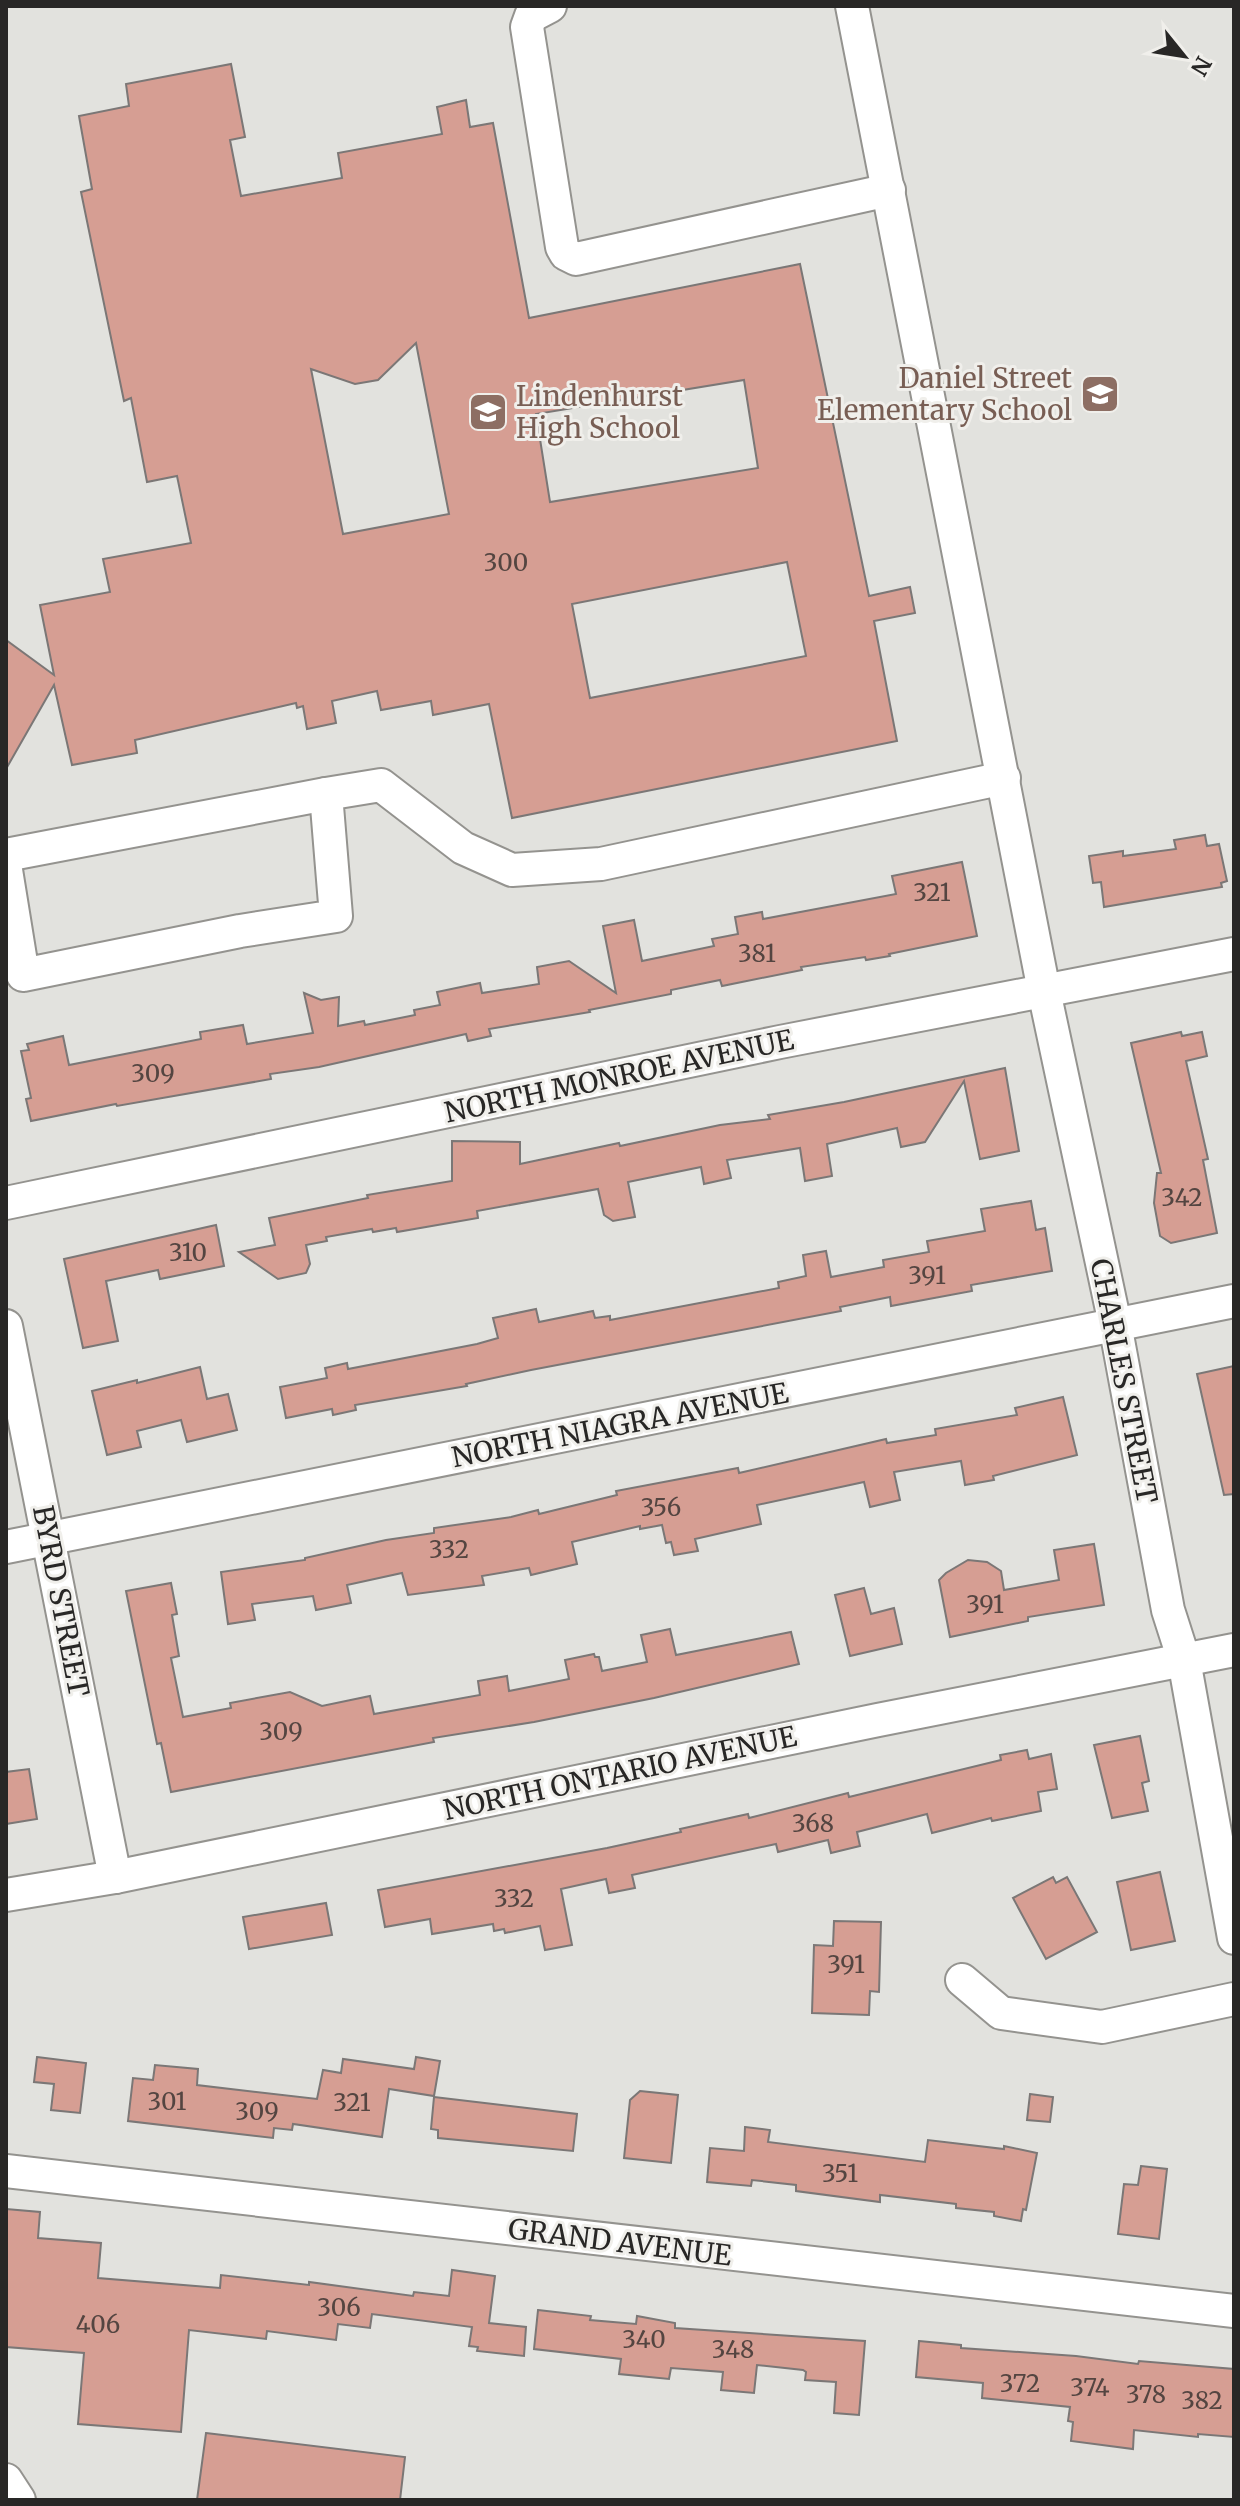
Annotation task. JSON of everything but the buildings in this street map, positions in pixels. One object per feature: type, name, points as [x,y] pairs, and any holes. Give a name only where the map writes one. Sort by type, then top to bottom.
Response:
[{"type":"street","points":[[550,6],[531,16],[527,27],[562,247],[566,254],[576,259],[889,190]]},
{"type":"street","name":"CHARLES STREET","points":[[852,6],[1044,991],[1115,1324],[1168,1610],[1184,1660],[1234,1938]]},
{"type":"street","points":[[6,855],[381,785],[463,848],[512,870],[601,864],[1004,778]]},
{"type":"street","points":[[6,870],[23,975],[240,931],[336,916],[326,794]]},
{"type":"street","name":"NORTH MONROE AVENUE","points":[[6,1203],[780,1042],[1234,954]]},
{"type":"street","name":"NORTH NIAGRA AVENUE","points":[[6,1547],[1234,1301]]},
{"type":"street","name":"BYRD STREET","points":[[6,1326],[115,1877]]},
{"type":"street","name":"NORTH ONTARIO AVENUE","points":[[6,1895],[115,1877],[847,1726],[1234,1650]]},
{"type":"street","points":[[962,1980],[1001,2013],[1102,2027],[1234,1999]]},
{"type":"street","name":"GRAND AVENUE","points":[[6,2171],[1234,2311]]},
{"type":"street","points":[[6,2480],[19,2500]]},
{"type":"place","name":"Daniel Street Elementary School","points":[[1100,394]]},
{"type":"place","name":"Lindenhurst High School","points":[[488,412]]}]
